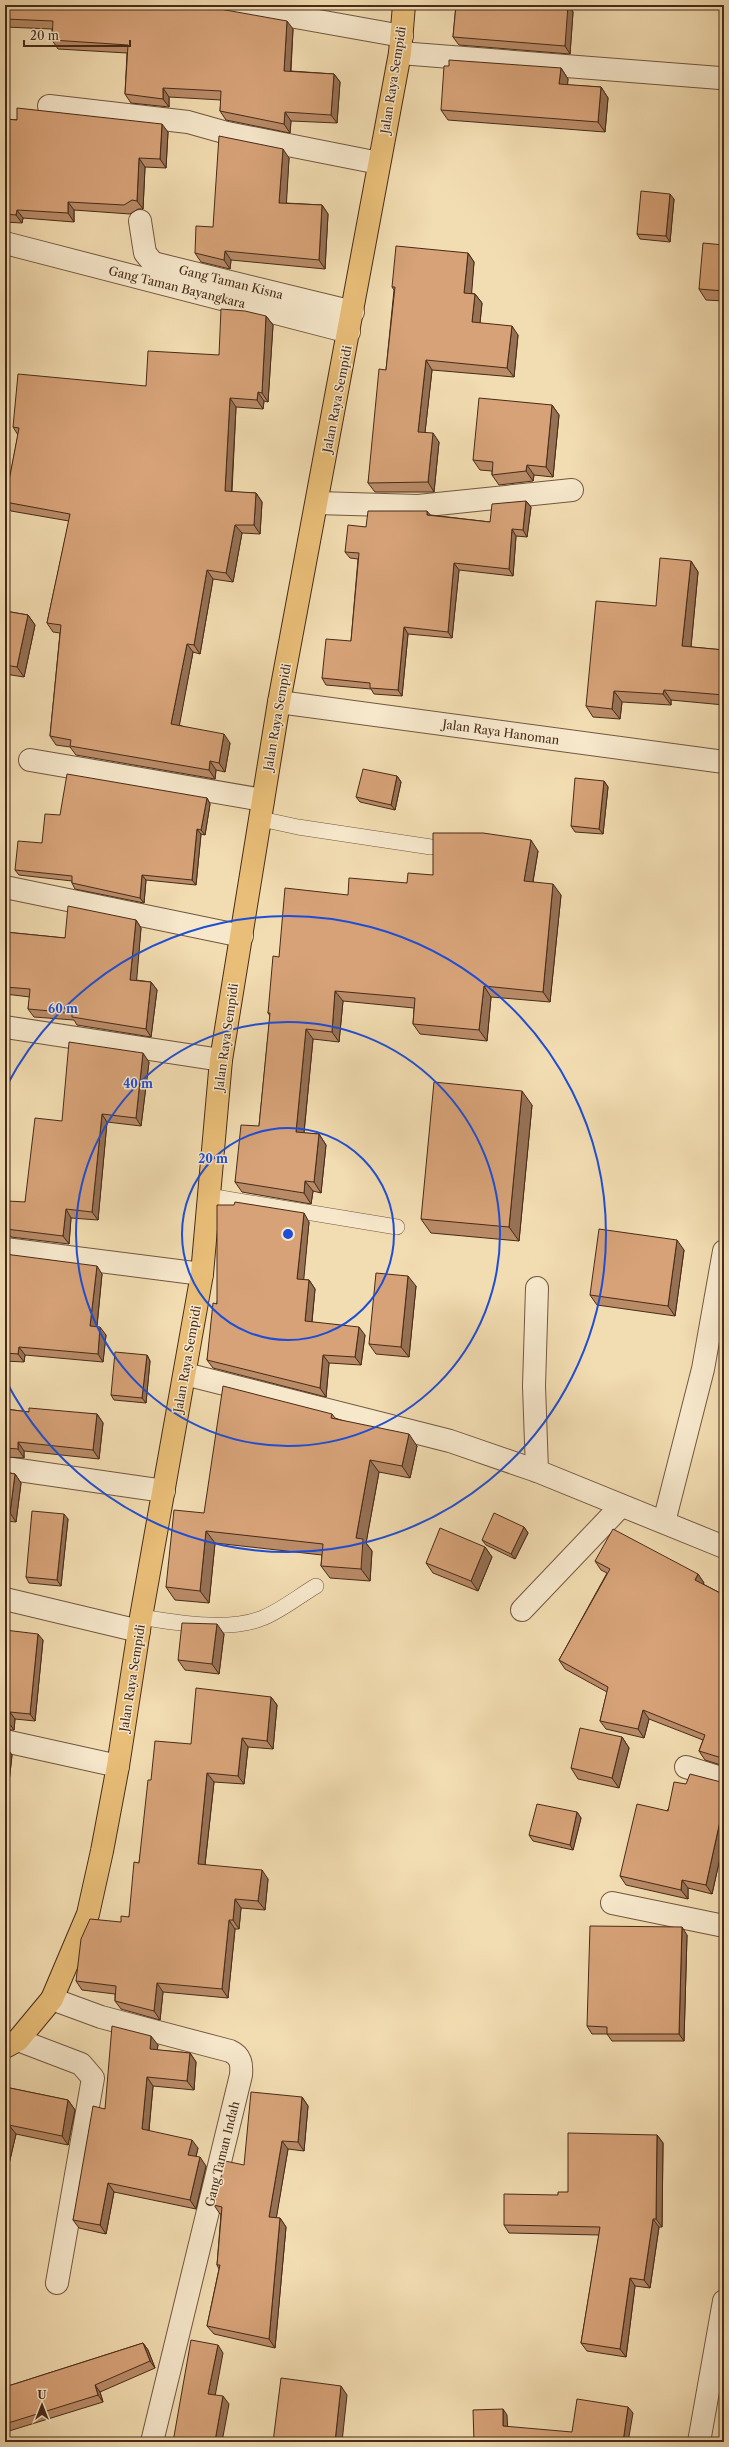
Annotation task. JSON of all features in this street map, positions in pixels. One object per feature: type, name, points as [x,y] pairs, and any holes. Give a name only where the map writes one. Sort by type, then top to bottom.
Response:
[{"type":"main road","name":"Jalan Raya Sempidi","points":[[11,2043],[52,1999],[88,1914],[118,1766],[140,1624],[202,1274],[221,1060],[279,702],[351,322],[401,44],[404,5]]},
{"type":"street","points":[[229,5],[401,44],[720,78]]},
{"type":"street","points":[[48,106],[188,122],[227,133],[379,163]]},
{"type":"street","name":"Gang Taman Kisna","points":[[140,221],[145,253],[153,263],[351,322]]},
{"type":"street","name":"Gang Taman Bayangkara","points":[[5,243],[351,322]]},
{"type":"street","points":[[317,503],[418,506],[572,490]]},
{"type":"street","name":"Jalan Raya Hanoman","points":[[279,702],[724,762]]},
{"type":"street","points":[[30,760],[262,810]]},
{"type":"street","points":[[5,887],[242,936]]},
{"type":"street","points":[[5,1027],[221,1060]]},
{"type":"street","points":[[5,1249],[202,1274]]},
{"type":"street","points":[[664,1522],[703,1370],[724,1251]]},
{"type":"street","points":[[537,1288],[534,1386],[537,1471]]},
{"type":"street","points":[[185,1374],[450,1442],[537,1471],[724,1547]]},
{"type":"street","points":[[5,1468],[164,1491]]},
{"type":"street","points":[[522,1610],[621,1506]]},
{"type":"street","points":[[5,1599],[140,1624]]},
{"type":"street","points":[[5,1741],[118,1766]]},
{"type":"street","points":[[686,1767],[724,1779]]},
{"type":"street","points":[[612,1903],[724,1926]]},
{"type":"street","name":"Gang Taman Indah","points":[[52,1999],[101,2017],[230,2051],[237,2054],[241,2061],[241,2075],[152,2442]]},
{"type":"street","points":[[11,2043],[81,2064],[93,2078],[57,2283]]},
{"type":"street","points":[[699,2442],[724,2302]]},
{"type":"lane","points":[[262,810],[298,828],[431,847]]},
{"type":"lane","points":[[209,1196],[397,1227]]},
{"type":"lane","points":[[140,1624],[198,1624],[261,1619],[316,1586]]},
{"type":"building","points":[[5,5],[216,5],[220,9],[287,21],[284,71],[334,74],[331,115],[285,112],[284,124],[220,111],[221,91],[163,88],[163,99],[125,94],[128,45],[52,40],[53,21],[5,19]]},
{"type":"building","points":[[456,5],[568,5],[565,46],[453,37]]},
{"type":"building","points":[[449,60],[561,68],[559,84],[601,87],[598,122],[441,110],[444,66],[449,66]]},
{"type":"building","points":[[17,108],[162,124],[160,159],[139,158],[137,201],[132,200],[124,205],[68,202],[68,213],[17,210],[16,215],[5,214],[5,119],[17,120]]},
{"type":"building","points":[[219,136],[283,149],[279,203],[322,205],[319,260],[225,251],[224,260],[195,253],[196,226],[213,227]]},
{"type":"building","points":[[641,191],[670,194],[666,236],[637,234]]},
{"type":"building","points":[[703,243],[724,245],[724,291],[699,289]]},
{"type":"building","points":[[396,246],[468,253],[464,293],[475,294],[472,322],[512,326],[507,368],[426,360],[418,432],[433,433],[428,482],[368,483],[379,369],[386,370],[395,287],[392,287]]},
{"type":"building","points":[[221,309],[245,311],[266,316],[262,393],[258,392],[257,400],[230,398],[225,491],[256,493],[254,525],[235,525],[226,573],[207,570],[194,645],[187,644],[171,724],[224,734],[219,763],[210,761],[209,770],[70,746],[71,740],[50,736],[61,625],[47,623],[70,514],[5,502],[19,428],[13,427],[18,374],[146,386],[148,351],[219,355]]},
{"type":"building","points":[[479,398],[552,405],[546,467],[527,465],[526,471],[492,475],[493,462],[473,460]]},
{"type":"building","points":[[526,501],[523,530],[512,529],[509,569],[454,563],[448,632],[404,627],[398,690],[370,688],[370,683],[322,678],[326,639],[351,641],[359,553],[345,552],[348,525],[366,527],[368,511],[427,511],[427,515],[490,522],[492,504]]},
{"type":"building","points":[[660,558],[691,561],[682,646],[724,650],[724,695],[664,690],[663,694],[614,691],[612,709],[586,706],[596,601],[656,606]]},
{"type":"building","points":[[5,611],[28,615],[17,667],[5,665]]},
{"type":"building","points":[[363,769],[397,776],[391,805],[356,797]]},
{"type":"building","points":[[67,774],[207,798],[201,830],[197,829],[192,880],[142,875],[140,898],[72,883],[72,876],[15,870],[18,841],[42,843],[45,814],[60,815]]},
{"type":"building","points":[[575,778],[604,781],[599,829],[571,826]]},
{"type":"building","points":[[433,833],[483,833],[531,840],[524,881],[553,884],[543,992],[484,986],[479,1030],[413,1024],[415,998],[335,991],[332,1032],[306,1029],[296,1132],[319,1134],[314,1182],[305,1181],[304,1193],[235,1182],[241,1125],[259,1126],[270,1013],[268,1013],[273,956],[279,957],[285,888],[348,895],[349,878],[407,883],[408,873],[433,875]]},
{"type":"building","points":[[68,906],[136,920],[130,980],[151,982],[146,1029],[72,1017],[72,1013],[28,1009],[30,989],[5,987],[5,932],[65,938]]},
{"type":"building","points":[[69,1042],[143,1053],[136,1118],[102,1114],[92,1212],[66,1209],[63,1236],[6,1229],[8,1201],[25,1202],[35,1118],[62,1121]]},
{"type":"building","points":[[434,1082],[522,1091],[509,1227],[421,1219]]},
{"type":"building","points":[[235,1202],[304,1213],[297,1279],[309,1280],[305,1321],[359,1327],[355,1357],[323,1355],[320,1388],[207,1360],[213,1303],[217,1304],[217,1205],[234,1205]]},
{"type":"building","points":[[599,1229],[677,1240],[668,1306],[590,1295]]},
{"type":"building","points":[[5,1254],[97,1266],[90,1326],[100,1327],[98,1354],[19,1347],[18,1354],[5,1353]]},
{"type":"building","points":[[376,1273],[408,1276],[401,1347],[369,1344]]},
{"type":"building","points":[[115,1352],[147,1355],[142,1398],[111,1395]]},
{"type":"building","points":[[223,1386],[332,1414],[331,1418],[409,1434],[402,1466],[370,1460],[356,1538],[363,1539],[361,1569],[321,1566],[323,1544],[206,1531],[200,1591],[166,1587],[174,1510],[204,1513]]},
{"type":"building","points":[[29,1408],[97,1414],[93,1450],[18,1442],[18,1449],[5,1448],[5,1409],[29,1412]]},
{"type":"building","points":[[5,1472],[15,1474],[10,1513],[5,1513]]},
{"type":"building","points":[[32,1511],[64,1514],[57,1580],[26,1577]]},
{"type":"building","points":[[494,1513],[524,1527],[511,1554],[482,1540]]},
{"type":"building","points":[[440,1528],[485,1547],[471,1581],[426,1563]]},
{"type":"building","points":[[613,1529],[698,1574],[695,1580],[724,1595],[724,1761],[722,1758],[699,1751],[705,1735],[643,1710],[638,1729],[600,1721],[608,1687],[559,1660],[610,1569],[595,1561]]},
{"type":"building","points":[[182,1623],[217,1624],[212,1664],[178,1660]]},
{"type":"building","points":[[5,1630],[38,1634],[30,1714],[10,1712],[9,1723],[5,1723]]},
{"type":"building","points":[[196,1688],[271,1697],[267,1741],[242,1738],[238,1776],[207,1773],[198,1864],[262,1870],[258,1901],[235,1899],[233,1920],[229,1920],[222,1989],[157,1983],[154,2011],[115,2001],[116,1986],[76,1981],[81,1939],[90,1919],[121,1922],[121,1916],[129,1917],[134,1862],[139,1863],[148,1780],[151,1780],[155,1741],[191,1744]]},
{"type":"building","points":[[580,1728],[622,1737],[612,1778],[571,1768]]},
{"type":"building","points":[[5,1748],[7,1748],[5,1765]]},
{"type":"building","points":[[690,1774],[721,1782],[724,1781],[724,1803],[706,1885],[682,1880],[681,1890],[620,1876],[637,1804],[668,1811],[674,1782],[686,1784]]},
{"type":"building","points":[[537,1804],[577,1812],[570,1845],[529,1835]]},
{"type":"building","points":[[590,1926],[682,1927],[679,2034],[607,2034],[607,2027],[587,2026]]},
{"type":"building","points":[[112,2026],[151,2036],[150,2049],[190,2053],[187,2081],[147,2077],[142,2129],[192,2140],[188,2155],[200,2157],[190,2200],[108,2183],[100,2225],[73,2220],[93,2106],[105,2109]]},
{"type":"building","points":[[5,2087],[68,2100],[62,2136],[9,2125],[5,2143]]},
{"type":"building","points":[[251,2092],[302,2097],[298,2142],[282,2141],[269,2217],[280,2218],[269,2339],[207,2326],[220,2265],[217,2265],[222,2207],[214,2205],[225,2161],[244,2165]]},
{"type":"building","points":[[568,2133],[657,2135],[656,2219],[653,2219],[644,2280],[630,2278],[620,2349],[581,2343],[600,2227],[504,2225],[504,2194],[558,2195],[558,2192],[568,2192]]},
{"type":"building","points":[[191,2340],[218,2345],[208,2394],[223,2396],[215,2441],[219,2442],[173,2442]]},
{"type":"building","points":[[143,2343],[150,2361],[95,2385],[98,2395],[5,2424],[5,2387]]},
{"type":"building","points":[[281,2378],[341,2386],[335,2442],[273,2442]]},
{"type":"building","points":[[577,2399],[628,2407],[623,2442],[474,2442],[473,2410],[503,2409],[503,2426],[572,2432]]}]
